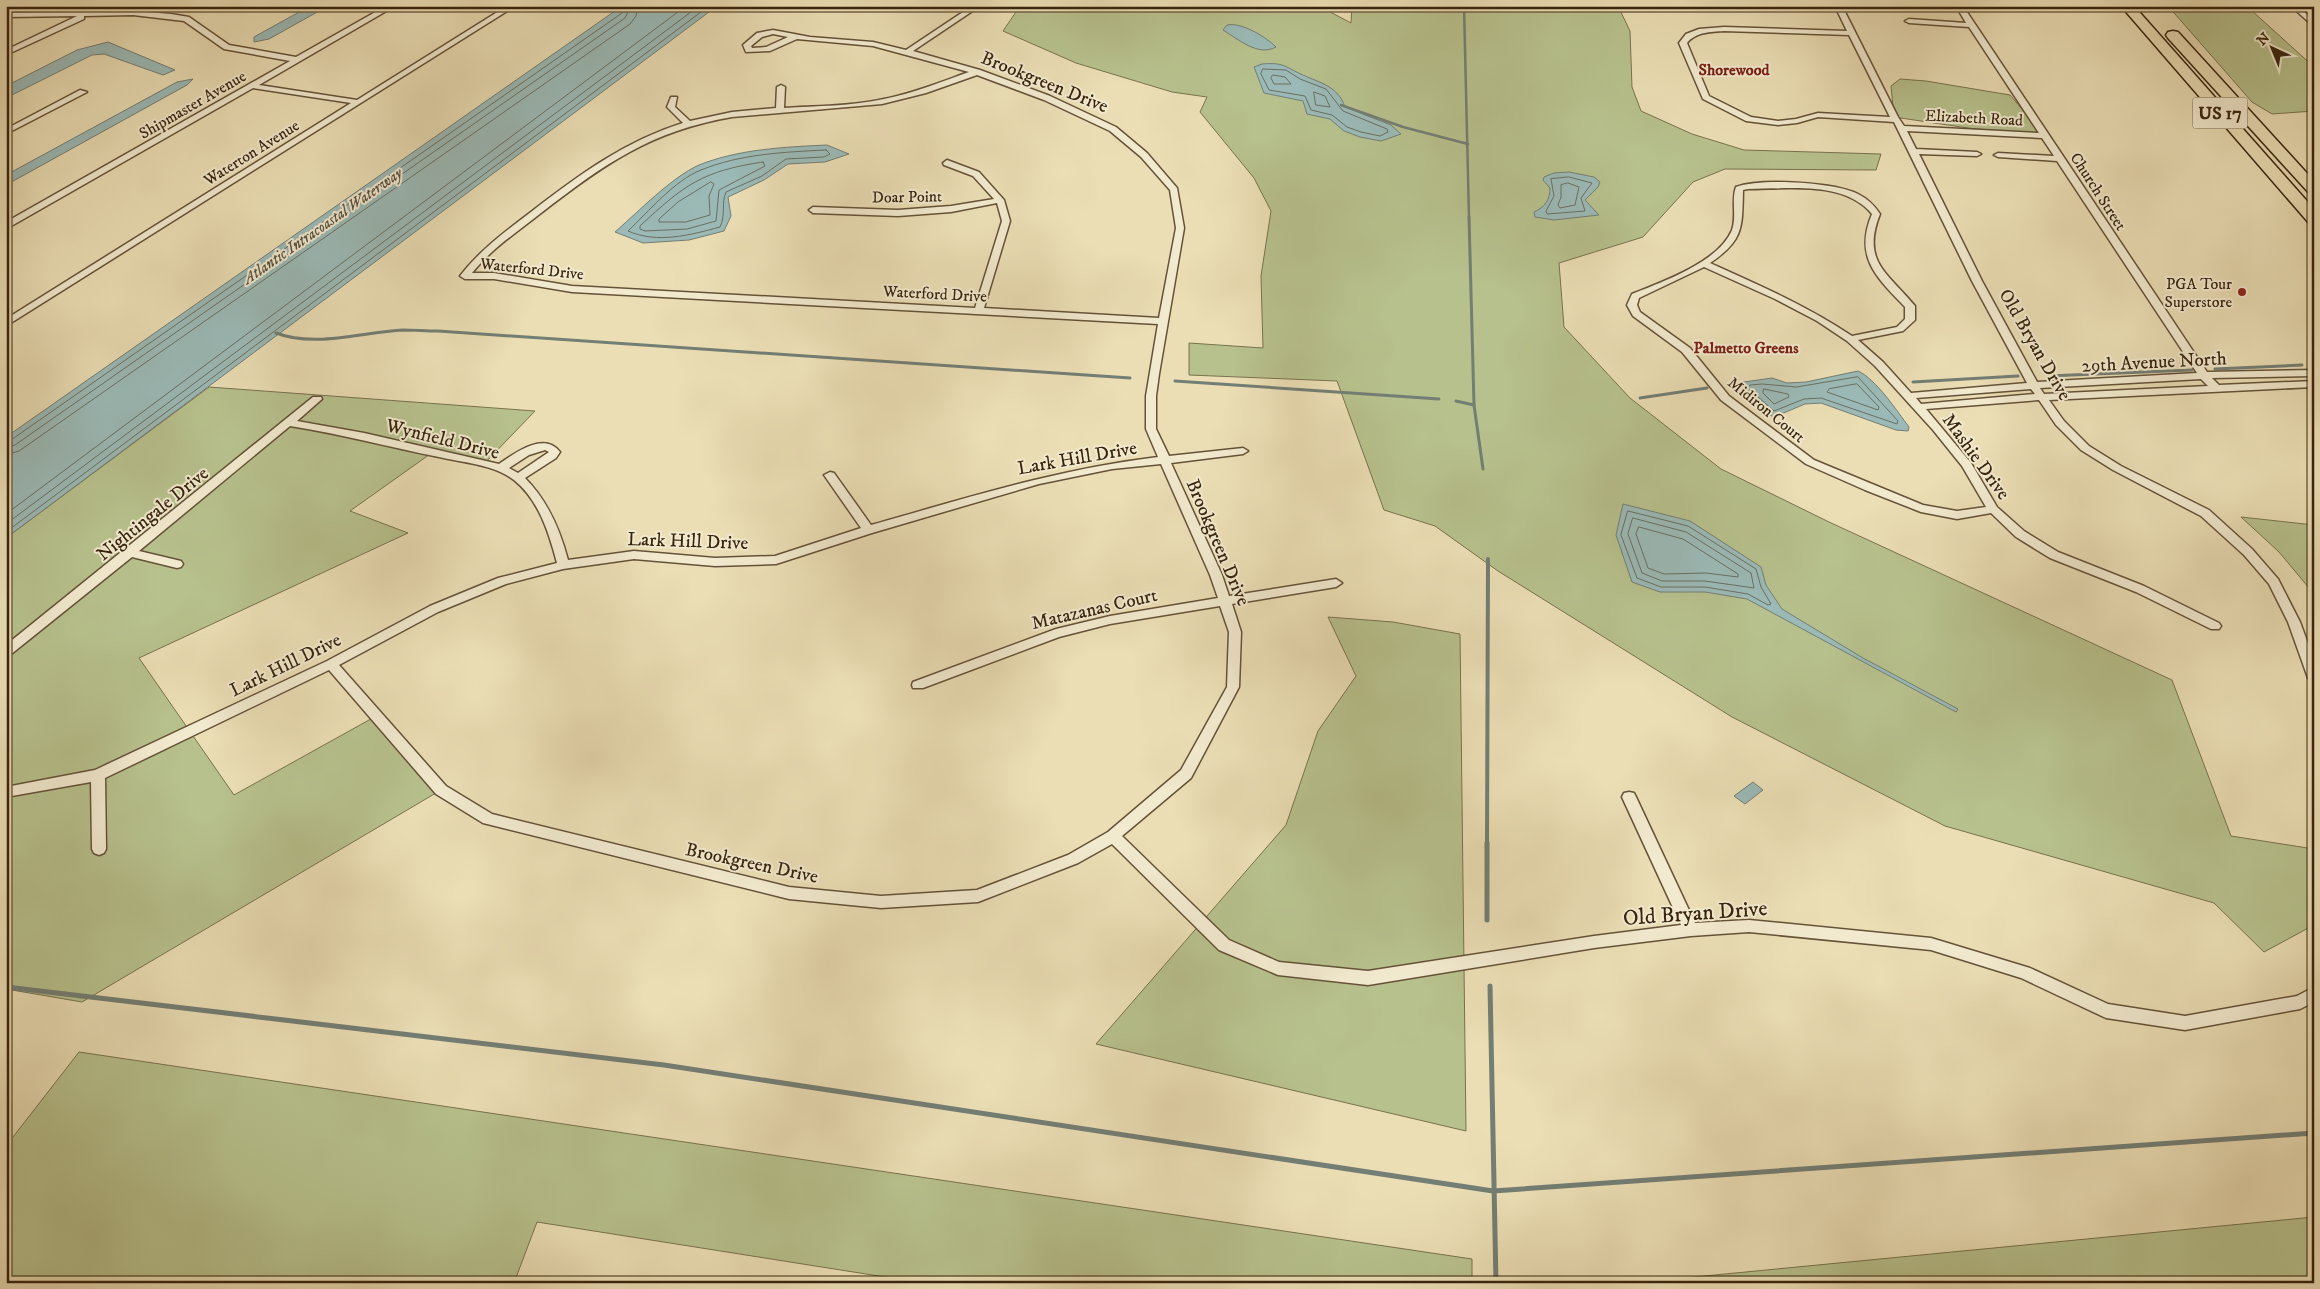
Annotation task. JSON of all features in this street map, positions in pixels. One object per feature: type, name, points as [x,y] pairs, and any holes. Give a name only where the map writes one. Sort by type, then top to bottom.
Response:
[{"type":"highway","name":"US 17","points":[[2127,6],[2314,219]]},
{"type":"highway","name":"US 17","points":[[2162,23],[2314,190]]},
{"type":"street","name":"Shipmaster Avenue","points":[[6,226],[392,6]]},
{"type":"street","name":"Waterton Avenue","points":[[6,323],[512,6]]},
{"type":"street","points":[[907,52],[977,6]]},
{"type":"street","name":"Old Bryan Drive","points":[[1838,6],[1896,120],[1902,128],[1977,281],[2042,398],[2060,423],[2086,448],[2117,468],[2205,513],[2248,552],[2274,582],[2294,622],[2314,678]]},
{"type":"street","name":"Church Street","points":[[1959,6],[2205,377],[2218,390]]},
{"type":"street","points":[[2294,6],[2314,25]]},
{"type":"street","points":[[6,15],[133,13],[171,16],[191,22],[227,47],[298,60]]},
{"type":"street","points":[[6,52],[86,14]]},
{"type":"street","points":[[1909,20],[1971,25]]},
{"type":"street","points":[[1851,33],[1724,29],[1702,31],[1689,36],[1682,43],[1706,97],[1730,111],[1749,118],[1778,122],[1797,121],[1818,115],[1896,120]]},
{"type":"street","name":"Brookgreen Drive","points":[[330,664],[441,790],[488,818],[790,893],[881,902],[978,896],[1073,860],[1113,836],[1186,774],[1233,687],[1235,632],[1216,575],[1164,461],[1152,429],[1151,396],[1180,228],[1174,190],[1144,155],[1113,129],[1047,98],[977,72],[907,52],[855,41],[797,36]]},
{"type":"street","name":"Waterford Drive","points":[[977,72],[913,96],[868,104],[780,109],[688,124],[620,150],[586,172],[480,257],[465,276],[494,276],[572,289],[1163,321]]},
{"type":"street","points":[[253,86],[358,102]]},
{"type":"street","points":[[780,109],[781,87]]},
{"type":"street","points":[[6,132],[83,92]]},
{"type":"street","points":[[674,99],[671,107],[688,124]]},
{"type":"street","name":"Elizabeth Road","points":[[1902,128],[2045,136]]},
{"type":"street","points":[[1913,151],[1978,154]]},
{"type":"street","points":[[1998,155],[2060,159]]},
{"type":"street","points":[[947,163],[976,174],[1000,200],[1006,220],[979,310]]},
{"type":"street","name":"Midiron Court","points":[[1850,339],[1900,329],[1910,320],[1910,306],[1874,264],[1867,245],[1870,227],[1876,214],[1872,206],[1860,196],[1825,188],[1747,186],[1740,189],[1737,229],[1728,242],[1704,264],[1678,279],[1635,296],[1632,305],[1636,314],[1686,350],[1725,398],[1810,462],[1921,508],[1958,515],[1993,510]]},
{"type":"street","name":"Doar Point","points":[[813,210],[898,213],[951,210],[1000,200]]},
{"type":"street","name":"Mashie Drive","points":[[1704,264],[1778,297],[1820,319],[1850,339],[1879,364],[1937,428],[1966,465],[1993,510],[2020,534],[2054,555],[2140,588],[2215,626]]},
{"type":"street","name":"29th Avenue North","points":[[1907,396],[2034,385],[2205,377],[2243,373],[2314,373]]},
{"type":"street","name":"29th Avenue North","points":[[1917,407],[2042,398],[2314,384]]},
{"type":"street","name":"Nightingale Drive","points":[[6,652],[130,554],[317,398]]},
{"type":"street","name":"Wynfield Drive","points":[[289,423],[390,442],[499,469],[518,478],[542,506],[555,533],[563,564]]},
{"type":"street","points":[[499,469],[533,448],[540,446],[552,449],[555,452],[552,456],[518,478]]},
{"type":"street","name":"Lark Hill Drive","points":[[6,792],[98,775],[330,664],[434,609],[502,581],[563,564],[634,555],[715,562],[776,560],[868,530],[1038,481],[1112,466],[1243,451]]},
{"type":"street","points":[[830,475],[868,530]]},
{"type":"street","points":[[130,554],[176,564]]},
{"type":"street","name":"Matazanas Court","points":[[918,685],[1056,633],[1110,620],[1336,583]]},
{"type":"street","points":[[98,775],[99,849]]},
{"type":"street","points":[[1629,797],[1691,930]]},
{"type":"street","name":"Old Bryan Drive","points":[[1113,836],[1178,902],[1224,945],[1278,968],[1368,978],[1594,942],[1691,930],[1749,926],[1931,944],[2025,973],[2106,1011],[2185,1023],[2300,1002],[2314,994]]},
{"type":"green space","points":[[171,6],[296,6],[288,11]]},
{"type":"green space","points":[[1020,6],[1319,6],[1351,23],[1352,6],[1618,6],[1630,31],[1632,87],[1641,111],[1692,134],[1744,150],[1881,154],[1876,170],[1725,169],[1693,182],[1643,237],[1559,263],[1564,327],[1630,398],[1721,469],[1829,522],[2172,680],[2231,836],[2314,849],[2314,925],[2264,952],[2214,903],[1945,826],[1732,717],[1498,571],[1435,526],[1384,510],[1337,381],[1189,375],[1189,343],[1263,348],[1261,276],[1271,211],[1254,178],[1200,112],[1207,97],[1172,92],[1076,63],[1003,31]]},
{"type":"green space","points":[[2168,6],[2238,6],[2251,10],[2314,67],[2314,111],[2272,114],[2252,102]]},
{"type":"green space","points":[[1900,79],[1926,81],[2010,95],[2045,136],[1968,128],[1894,117],[1891,86]]},
{"type":"green space","points":[[209,387],[535,411],[484,464],[433,452],[350,511],[408,533],[139,658],[234,795],[378,715],[441,790],[82,1002],[6,989],[6,538]]},
{"type":"green space","points":[[2241,517],[2314,525],[2314,594],[2279,552]]},
{"type":"green space","points":[[1328,617],[1393,622],[1460,634],[1466,1131],[1096,1044],[1286,825],[1318,731],[1356,676]]},
{"type":"green space","points":[[79,1052],[1472,1259],[1472,1283],[923,1283],[537,1222],[514,1283],[6,1283],[6,1146]]},
{"type":"green space","points":[[2314,1217],[2314,1283],[1632,1283]]},
{"type":"water","points":[[310,6],[328,6],[269,39],[254,42],[254,37]]},
{"type":"water","name":"Atlantic Intracoastal Waterway","points":[[622,6],[717,6],[6,538],[6,437]]},
{"type":"water","points":[[1227,25],[1246,28],[1260,35],[1276,47],[1262,50],[1248,46],[1223,30]]},
{"type":"water","points":[[108,42],[175,70],[163,75],[104,54],[92,55],[6,98],[6,86],[77,50]]},
{"type":"water","points":[[1262,64],[1284,66],[1328,86],[1338,94],[1345,107],[1391,125],[1401,134],[1381,141],[1360,137],[1344,131],[1330,119],[1307,114],[1303,101],[1264,93],[1254,67]]},
{"type":"water","points":[[193,79],[187,85],[6,185],[6,175],[177,82]]},
{"type":"water","points":[[827,145],[849,154],[825,162],[788,164],[764,180],[728,197],[731,216],[724,231],[689,240],[643,243],[615,232],[667,186],[699,165],[746,152]]},
{"type":"water","points":[[1569,172],[1594,177],[1600,182],[1598,187],[1585,200],[1599,215],[1554,220],[1535,217],[1534,212],[1544,205],[1549,196],[1550,188],[1543,180],[1544,177],[1554,173]]},
{"type":"water","points":[[1858,371],[1872,381],[1886,396],[1909,427],[1908,431],[1896,430],[1821,403],[1805,404],[1774,417],[1767,414],[1737,383],[1772,378],[1787,383],[1806,382]]},
{"type":"water","points":[[1623,504],[1690,521],[1761,567],[1766,585],[1782,609],[1863,658],[1958,709],[1956,712],[1747,599],[1705,592],[1660,592],[1632,582],[1616,535]]},
{"type":"water","points":[[1753,782],[1763,790],[1745,804],[1734,796]]},
{"type":"waterway","points":[[1464,6],[1467,144]]},
{"type":"waterway","points":[[1341,105],[1403,127],[1467,144]]},
{"type":"waterway","points":[[1467,144],[1469,218]]},
{"type":"waterway","points":[[1469,217],[1474,405]]},
{"type":"waterway","points":[[276,333],[291,337],[323,339],[387,331],[438,331],[1130,378]]},
{"type":"waterway","points":[[2215,369],[2302,365]]},
{"type":"waterway","points":[[2048,376],[2192,370]]},
{"type":"waterway","points":[[1913,382],[2018,376]]},
{"type":"waterway","points":[[1175,381],[1439,399]]},
{"type":"waterway","points":[[1735,386],[1744,386]]},
{"type":"waterway","points":[[1640,398],[1707,388]]},
{"type":"waterway","points":[[1456,401],[1474,405]]},
{"type":"waterway","points":[[1474,405],[1483,469]]},
{"type":"waterway","points":[[1487,844],[1488,559]]},
{"type":"waterway","points":[[1487,844],[1487,920]]},
{"type":"waterway","points":[[1490,986],[1494,1191]]},
{"type":"waterway","points":[[6,987],[664,1065],[1494,1191]]},
{"type":"waterway","points":[[1494,1191],[2314,1133]]},
{"type":"waterway","points":[[1494,1191],[1496,1283]]},
{"type":"place","name":"PGA Tour Superstore","points":[[2242,292]]},
{"type":"district","name":"Shorewood","points":[[1734,69]]},
{"type":"district","name":"Palmetto Greens","points":[[1746,347]]}]
